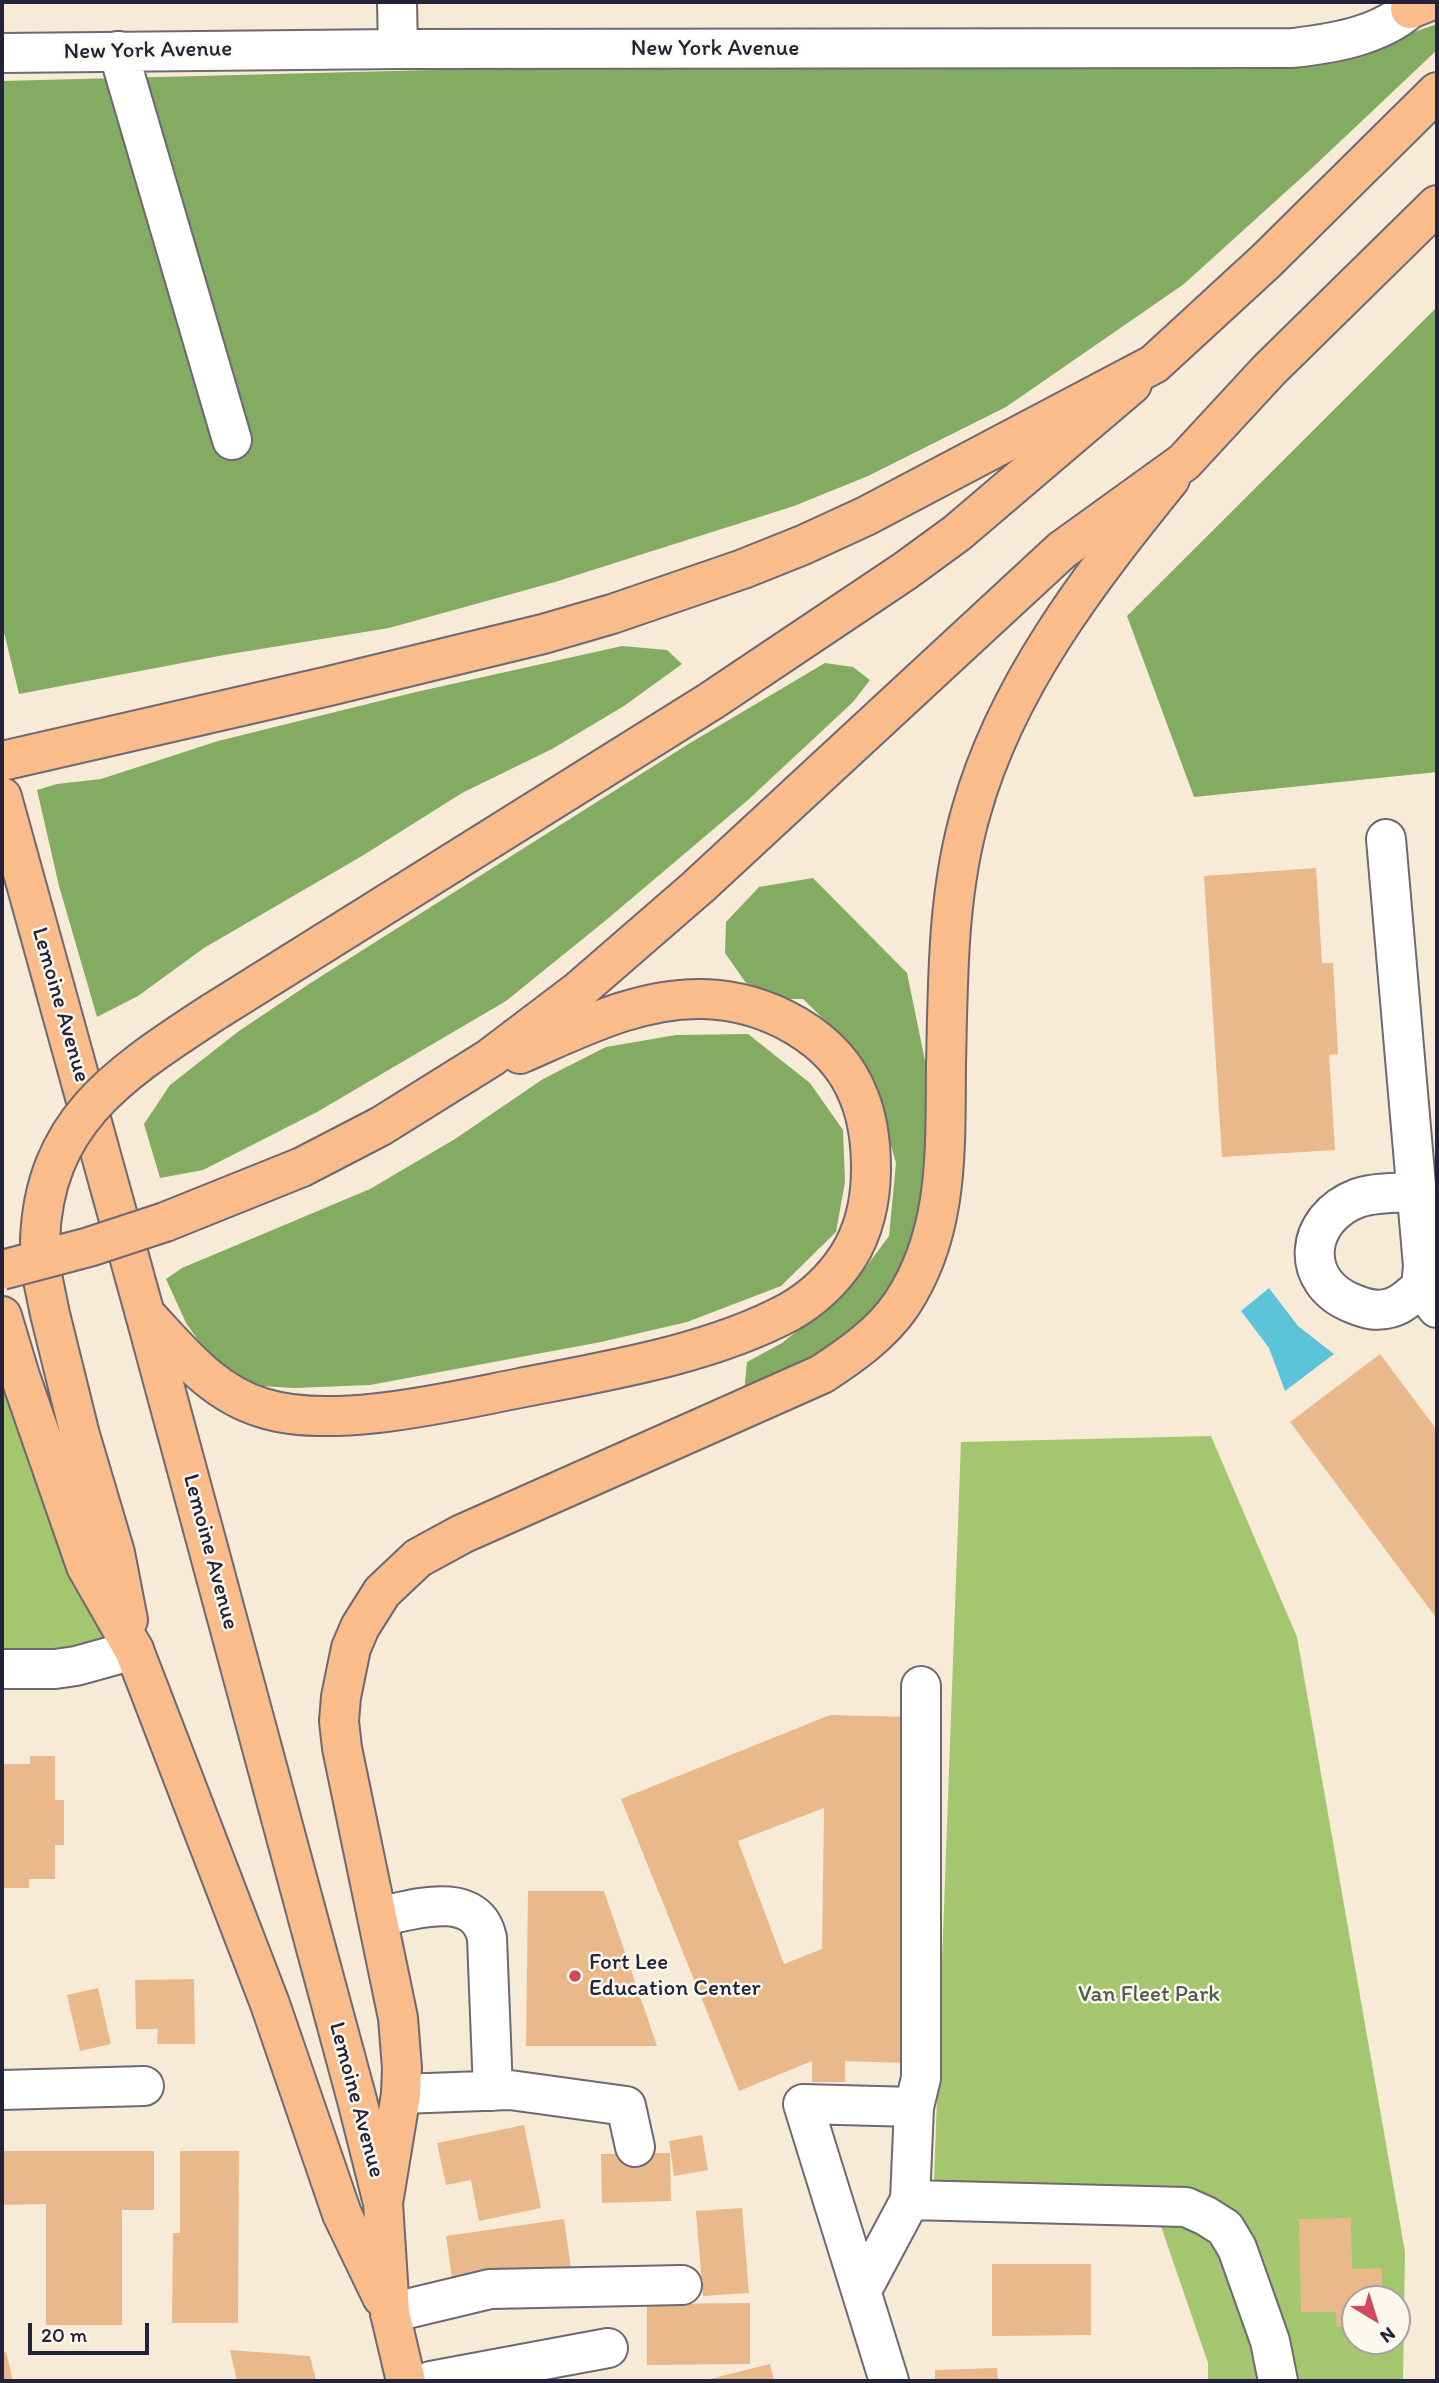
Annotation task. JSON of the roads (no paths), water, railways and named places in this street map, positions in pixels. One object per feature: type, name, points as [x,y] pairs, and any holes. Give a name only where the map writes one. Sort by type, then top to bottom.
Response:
[{"type":"main road","points":[[134,1650],[115,1553],[84,1447],[43,1276],[41,1223],[49,1182],[61,1151],[79,1121],[121,1076],[212,1013],[711,701],[957,533],[1154,364],[1266,261],[1437,92]]},
{"type":"main road","points":[[383,2203],[401,2094],[402,2068],[398,2018],[339,1721],[345,1670],[359,1628],[382,1592],[418,1558],[462,1534],[822,1374],[853,1352],[900,1307],[913,1284],[934,1233],[943,1187],[948,951],[952,914],[962,850],[980,782],[992,749],[1024,686],[1077,599],[1121,539],[1184,462],[1269,370],[1437,205]]},
{"type":"main road","points":[[1350,290],[1437,238]]},
{"type":"main road","points":[[19,757],[484,649],[612,614],[677,592],[803,545],[866,516],[1154,364]]},
{"type":"main road","points":[[2,1270],[89,1247],[165,1222],[224,1200],[323,1156],[381,1126],[521,1037],[660,921],[1062,550],[1184,462]]},
{"type":"main road","name":"Lemoine Avenue","points":[[2,797],[145,1314],[383,2203],[390,2313],[406,2381]]},
{"type":"main road","points":[[145,1314],[202,1374],[245,1402],[284,1413],[370,1413],[449,1402],[582,1376],[685,1351],[744,1331],[792,1310],[811,1297],[830,1280],[847,1258],[860,1233],[868,1206],[871,1153],[868,1126],[860,1097],[850,1077],[835,1058],[798,1027],[776,1015],[740,1004],[702,999],[646,1006],[601,1020],[457,1080]]},
{"type":"main road","name":"Lemoine Avenue","points":[[2,1316],[86,1566],[134,1650],[270,2004],[342,2214],[390,2313]]},
{"type":"street","points":[[397,2],[398,49]]},
{"type":"street","name":"New York Avenue","points":[[2,53],[398,49],[1293,48],[1364,34],[1419,4]]},
{"type":"street","points":[[118,51],[232,440]]},
{"type":"street","points":[[1386,839],[1417,1192],[1423,1266],[1429,1298],[1375,1310],[1335,1295],[1320,1279],[1313,1252],[1317,1235],[1325,1222],[1358,1198],[1417,1192]]},
{"type":"street","points":[[2,1669],[55,1669],[76,1666],[134,1650]]},
{"type":"street","points":[[857,2274],[910,2200],[914,2107],[921,2078],[921,1686]]},
{"type":"street","points":[[378,1917],[452,1905],[482,1924],[487,1938],[493,2091]]},
{"type":"street","points":[[2,2090],[144,2087]]},
{"type":"street","points":[[401,2094],[510,2090],[626,2106],[635,2147]]},
{"type":"street","points":[[889,2381],[803,2104],[914,2107]]},
{"type":"street","points":[[910,2200],[1186,2207],[1206,2216],[1225,2228],[1237,2248],[1270,2342],[1278,2381]]},
{"type":"street","points":[[390,2313],[490,2289],[682,2285]]},
{"type":"street","points":[[431,2381],[608,2348]]},
{"type":"water","points":[[1269,1288],[1298,1326],[1334,1354],[1285,1391],[1269,1348],[1241,1311]]},
{"type":"place","name":"Fort Lee Education Center","points":[[575,1976]]},
{"type":"park label","name":"Van Fleet Park","points":[[1149,1995]]}]
